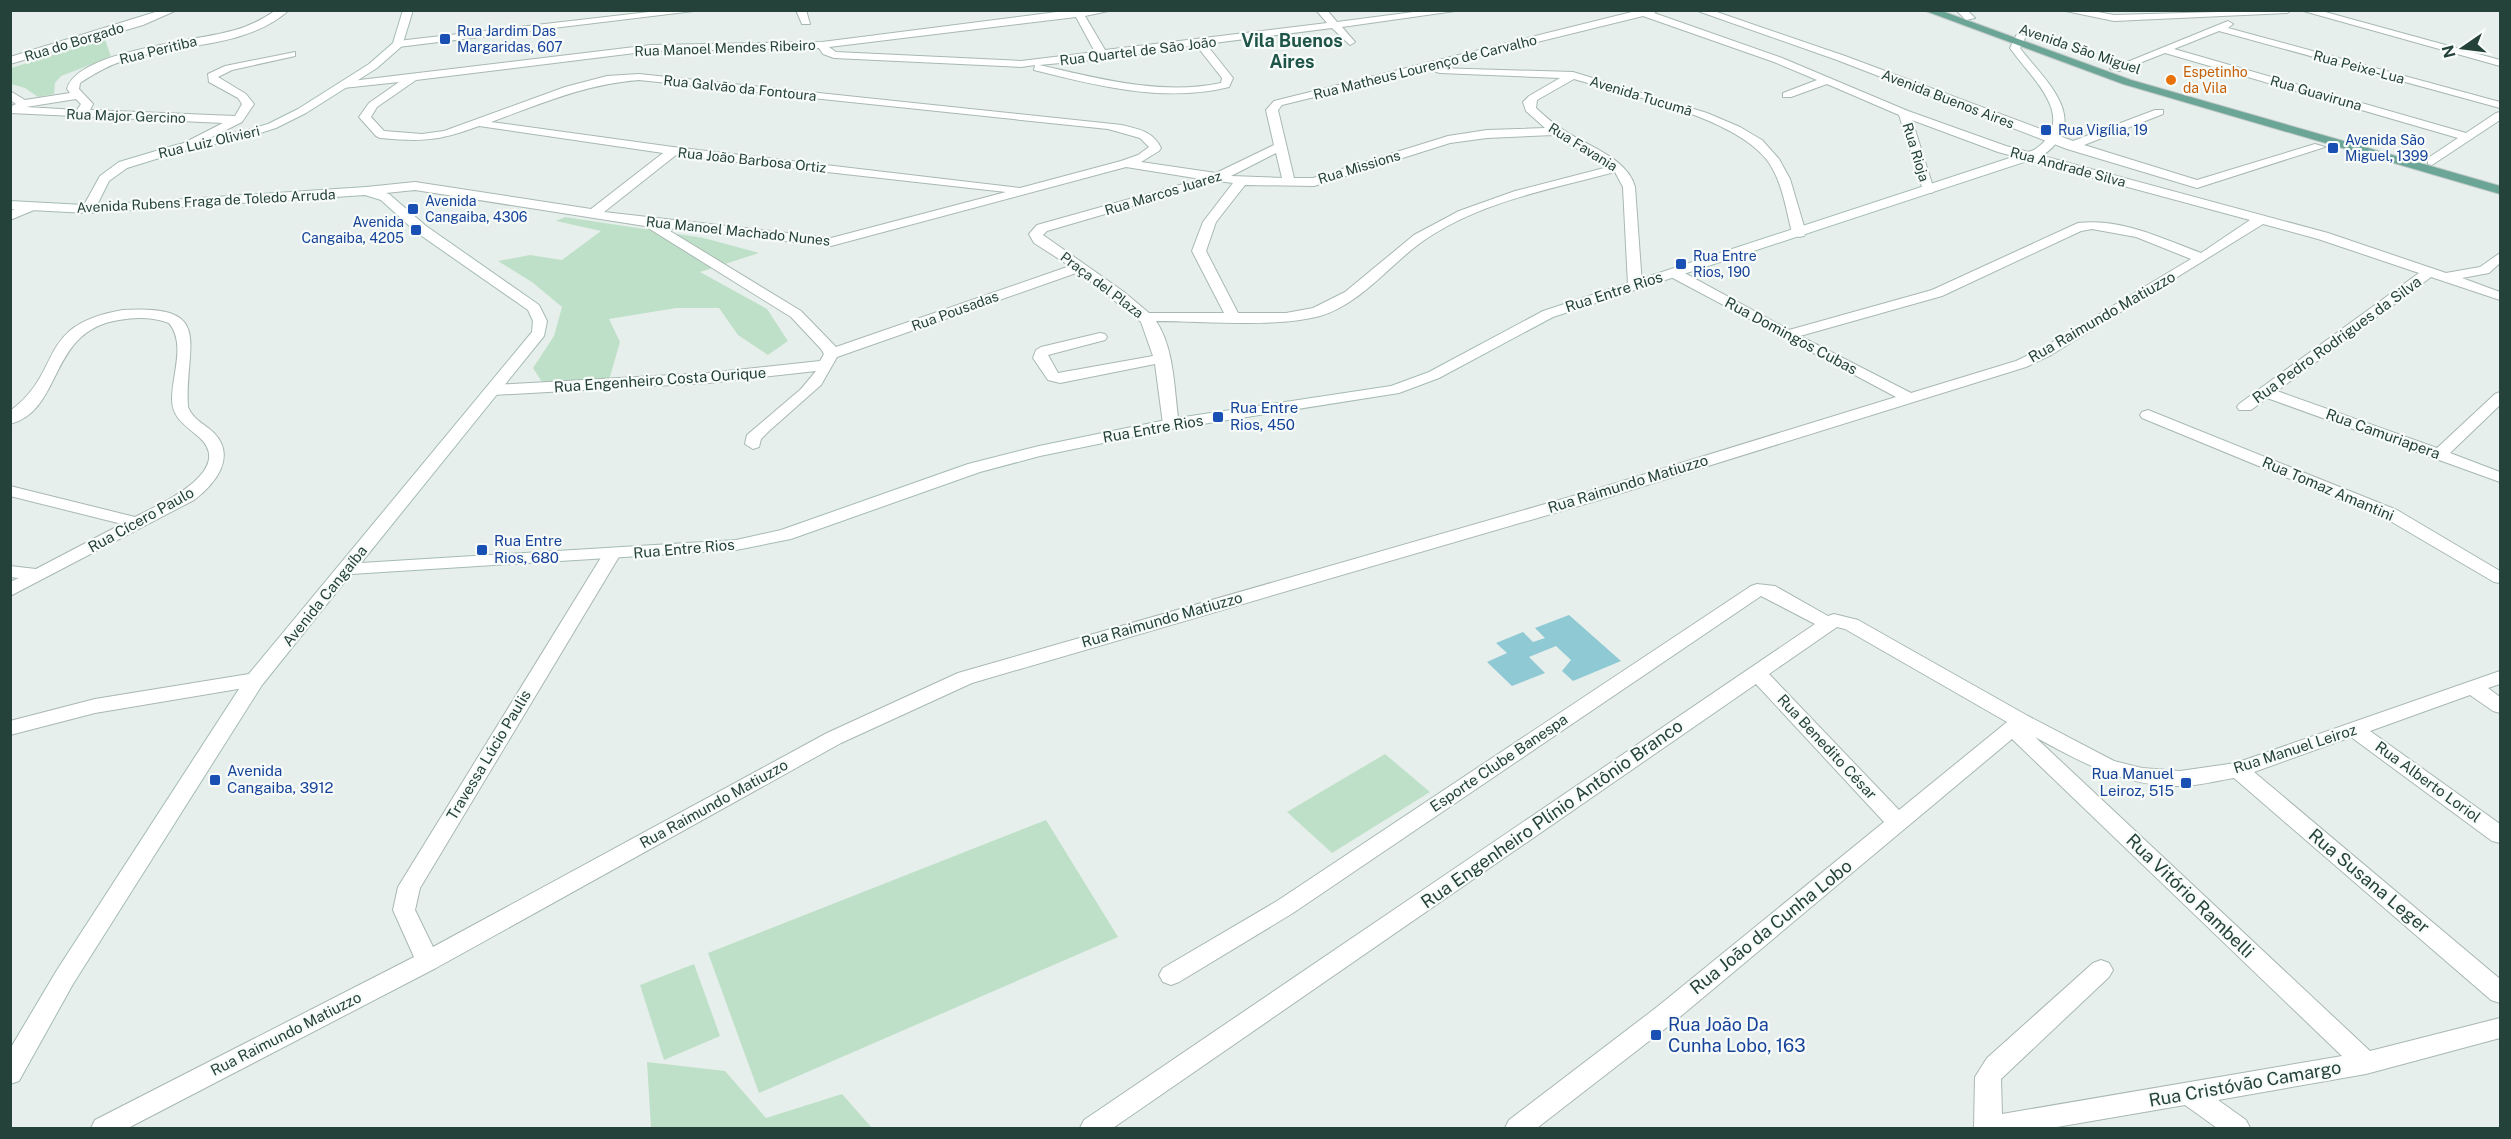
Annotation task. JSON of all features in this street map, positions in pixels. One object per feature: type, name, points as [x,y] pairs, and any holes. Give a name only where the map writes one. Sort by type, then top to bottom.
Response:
[{"type":"main road","name":"Avenida São Miguel","points":[[1928,10],[2115,69],[2500,180]]},
{"type":"main road","name":"Avenida São Miguel","points":[[1950,10],[2018,39],[2196,103],[2500,190]]},
{"type":"street","name":"Rua do Borgado","points":[[10,61],[139,23],[172,10]]},
{"type":"street","name":"Rua Peritiba","points":[[78,114],[87,108],[87,104],[73,89],[75,81],[94,68],[135,55],[258,26],[284,10]]},
{"type":"street","points":[[398,45],[408,10]]},
{"type":"street","points":[[586,23],[587,10]]},
{"type":"street","points":[[801,10],[806,22]]},
{"type":"street","name":"Rua Manoel Mendes Ribeiro","points":[[343,85],[415,75],[621,64],[666,47],[822,45],[1108,10]]},
{"type":"street","points":[[1321,10],[1350,42]]},
{"type":"street","name":"Rua Quartel de São João","points":[[822,45],[827,52],[834,55],[1021,64],[1200,44],[1457,10]]},
{"type":"street","points":[[1611,10],[1623,17]]},
{"type":"street","name":"Avenida Buenos Aires","points":[[1700,10],[1841,58],[2042,149],[2071,146],[2197,184],[2319,147]]},
{"type":"street","points":[[1961,10],[1970,18]]},
{"type":"street","points":[[2066,10],[2114,18],[2288,10]]},
{"type":"street","points":[[2230,10],[2248,13]]},
{"type":"street","points":[[2305,10],[2500,63]]},
{"type":"street","points":[[343,85],[373,66],[398,45],[689,11]]},
{"type":"street","points":[[1078,12],[1103,56]]},
{"type":"street","name":"Rua Matheus Lourenço de Carvalho","points":[[1289,182],[1272,110],[1278,103],[1649,12]]},
{"type":"street","name":"Rua Andrade Silva","points":[[1649,12],[1829,80],[1904,113],[2042,149],[2261,219],[2323,236],[2429,272],[2451,276],[2500,296]]},
{"type":"street","points":[[2115,69],[2166,50],[2248,13]]},
{"type":"street","name":"Rua Peixe-Lua","points":[[2218,28],[2500,105]]},
{"type":"street","points":[[2018,39],[2015,48],[2020,57],[2043,81],[2055,102],[2058,122],[2042,149]]},
{"type":"street","points":[[1021,64],[1112,83],[1194,90],[1225,85],[1228,78],[1200,44]]},
{"type":"street","name":"Rua Guaviruna","points":[[2166,50],[2467,137]]},
{"type":"street","points":[[180,148],[238,120],[248,104],[242,96],[213,80],[212,76],[229,68],[291,54]]},
{"type":"street","name":"Rua Galvão da Fontoura","points":[[415,75],[373,105],[364,117],[380,134],[422,138],[478,123],[569,88],[621,64],[1122,129],[1149,136],[1155,148],[1149,154],[1125,164]]},
{"type":"street","name":"Avenida Tucumã","points":[[1417,69],[1573,75],[1703,115],[1736,129],[1758,143],[1773,159],[1784,179],[1799,232]]},
{"type":"street","name":"Rua Favania","points":[[1573,75],[1529,102],[1536,116],[1556,131],[1618,168],[1626,176],[1629,187],[1635,285]]},
{"type":"street","points":[[1787,95],[1829,80]]},
{"type":"street","name":"Rua Luiz Olivieri","points":[[88,209],[104,179],[114,170],[141,158],[247,134],[272,126],[343,85]]},
{"type":"street","points":[[10,94],[16,108],[78,95]]},
{"type":"street","name":"Rua Major Gercino","points":[[16,108],[78,114],[238,120]]},
{"type":"street","points":[[2071,146],[2160,112]]},
{"type":"street","name":"Rua Rioja","points":[[1904,113],[1928,190]]},
{"type":"street","points":[[2432,161],[2500,115]]},
{"type":"street","name":"Rua João Barbosa Ortiz","points":[[478,123],[673,151],[1027,191]]},
{"type":"street","name":"Rua Missions","points":[[1125,164],[1242,181],[1326,180],[1428,145],[1467,136],[1556,131]]},
{"type":"street","name":"Rua Marcos Juarez","points":[[1042,228],[1216,178],[1280,147]]},
{"type":"street","name":"Rua Entre Rios","points":[[347,568],[611,555],[736,545],[785,535],[881,504],[1003,459],[1171,424],[1394,390],[1434,375],[1548,314],[1928,190],[2042,149]]},
{"type":"street","points":[[592,215],[673,151]]},
{"type":"street","name":"Rua Manoel Machado Nunes","points":[[366,191],[415,186],[592,215],[831,242],[1125,164]]},
{"type":"street","points":[[1146,317],[1303,315],[1325,309],[1350,295],[1419,238],[1464,214],[1519,194],[1618,168]]},
{"type":"street","points":[[1233,317],[1199,251],[1200,239],[1208,224],[1242,181]]},
{"type":"street","name":"Rua Manoel Machado Nunes","points":[[385,197],[415,186]]},
{"type":"street","name":"Avenida Rubens Fraga de Toledo Arruda","points":[[10,206],[88,209],[366,191]]},
{"type":"street","name":"Avenida Cangaíba","points":[[10,1072],[65,977],[255,681],[539,333],[540,321],[534,308],[421,229],[385,197],[366,191]]},
{"type":"street","points":[[10,216],[30,207]]},
{"type":"street","name":"Rua Raimundo Matiuzzo","points":[[104,1128],[428,961],[834,738],[965,678],[1581,499],[2021,364],[2046,352],[2202,258],[2261,219]]},
{"type":"street","points":[[647,222],[796,314],[828,347],[829,359],[820,380],[761,430],[753,438],[753,444]]},
{"type":"street","points":[[1787,335],[1937,293],[2078,227],[2089,224],[2109,226],[2202,258]]},
{"type":"street","name":"Praça del Plaza","points":[[1042,228],[1036,234],[1039,240],[1080,267],[1146,317],[1153,327],[1171,424]]},
{"type":"street","points":[[2451,276],[2479,271],[2500,258]]},
{"type":"street","name":"Rua Pousadas","points":[[829,359],[1080,267]]},
{"type":"street","name":"Rua Pedro Rodrigues da Silva","points":[[2245,407],[2429,272]]},
{"type":"street","name":"Rua Domingos Cubas","points":[[1674,273],[1909,398]]},
{"type":"street","name":"Rua Cícero Paulo","points":[[10,419],[35,398],[66,341],[78,330],[93,322],[117,315],[142,314],[175,319],[182,330],[185,367],[179,405],[183,416],[212,441],[216,456],[211,475],[204,485],[139,523],[10,590]]},
{"type":"street","points":[[1100,337],[1046,350],[1041,353],[1040,358],[1053,377],[1060,378],[1160,359]]},
{"type":"street","name":"Rua Engenheiro Costa Ourique","points":[[494,390],[708,378],[829,359]]},
{"type":"street","name":"Rua Camuriapera","points":[[2266,392],[2500,477]]},
{"type":"street","points":[[2440,454],[2500,397]]},
{"type":"street","name":"Rua Tomaz Amantini","points":[[2148,415],[2391,514],[2500,578]]},
{"type":"street","points":[[10,491],[139,523]]},
{"type":"street","name":"Travessa Lúcio Paulis","points":[[428,961],[404,910],[409,887],[611,555]]},
{"type":"street","points":[[10,571],[40,575]]},
{"type":"street","name":"Esporte Clube Banespa","points":[[1171,975],[1285,907],[1757,590],[1769,590],[1828,624]]},
{"type":"street","points":[[1828,624],[1838,619],[1851,624],[2017,724]]},
{"type":"street","name":"Rua Engenheiro Plínio Antônio Branco","points":[[1093,1128],[1483,863],[1828,624]]},
{"type":"street","name":"Rua Benedito César","points":[[1756,672],[1898,823]]},
{"type":"street","name":"Rua Manuel Leiroz","points":[[2017,724],[2107,766],[2142,776],[2180,779],[2238,770],[2500,677]]},
{"type":"street","points":[[10,728],[95,706],[255,681]]},
{"type":"street","points":[[2472,687],[2500,706]]},
{"type":"street","name":"Rua João da Cunha Lobo","points":[[1518,1128],[1666,1014],[2017,724]]},
{"type":"street","name":"Rua Vitório Rambelli","points":[[2017,724],[2366,1063]]},
{"type":"street","name":"Rua Alberto Loriol","points":[[2355,730],[2500,835]]},
{"type":"street","name":"Rua Susana Leger","points":[[2238,770],[2500,993]]},
{"type":"street","points":[[1988,1128],[1988,1077],[1996,1066],[2101,970]]},
{"type":"street","name":"Rua Cristóvão Camargo","points":[[1988,1128],[2366,1063],[2500,1028]]},
{"type":"street","points":[[2188,1093],[2237,1128]]},
{"type":"green space","points":[[105,39],[111,57],[61,76],[55,83],[54,94],[38,97],[25,88],[11,84],[11,68]]},
{"type":"green space","points":[[565,217],[704,238],[759,253],[700,272],[767,309],[788,341],[768,355],[738,335],[719,308],[676,308],[609,319],[620,342],[609,380],[542,382],[533,368],[554,336],[562,307],[532,282],[498,261],[530,255],[562,260],[601,231],[556,221]]},
{"type":"green space","points":[[1385,754],[1430,792],[1332,853],[1287,812]]},
{"type":"green space","points":[[1046,820],[1118,937],[759,1093],[708,953]]},
{"type":"green space","points":[[694,964],[720,1036],[664,1060],[640,985]]},
{"type":"green space","points":[[647,1062],[725,1071],[766,1118],[842,1094],[872,1128],[651,1128]]},
{"type":"water","points":[[1569,615],[1621,661],[1573,681],[1562,671],[1571,660],[1556,646],[1529,657],[1545,673],[1512,686],[1487,662],[1507,653],[1496,643],[1523,632],[1533,642],[1545,638],[1535,628]]},
{"type":"place","name":"Rua Jardim Das Margaridas, 607","points":[[445,39]]},
{"type":"place","name":"Espetinho da Vila","points":[[2171,80]]},
{"type":"place","name":"Rua Vigília, 19","points":[[2046,130]]},
{"type":"place","name":"Avenida São Miguel, 1399","points":[[2333,148]]},
{"type":"place","name":"Avenida Cangaiba, 4306","points":[[413,209]]},
{"type":"place","name":"Avenida Cangaiba, 4205","points":[[416,230]]},
{"type":"place","name":"Rua Entre Rios, 190","points":[[1681,264]]},
{"type":"place","name":"Rua Entre Rios, 450","points":[[1218,417]]},
{"type":"place","name":"Rua Entre Rios, 680","points":[[482,550]]},
{"type":"place","name":"Avenida Cangaiba, 3912","points":[[215,780]]},
{"type":"place","name":"Rua Manuel Leiroz, 515","points":[[2186,783]]},
{"type":"place","name":"Rua João Da Cunha Lobo, 163","points":[[1656,1035]]},
{"type":"district","name":"Vila Buenos Aires","points":[[1292,51]]}]
